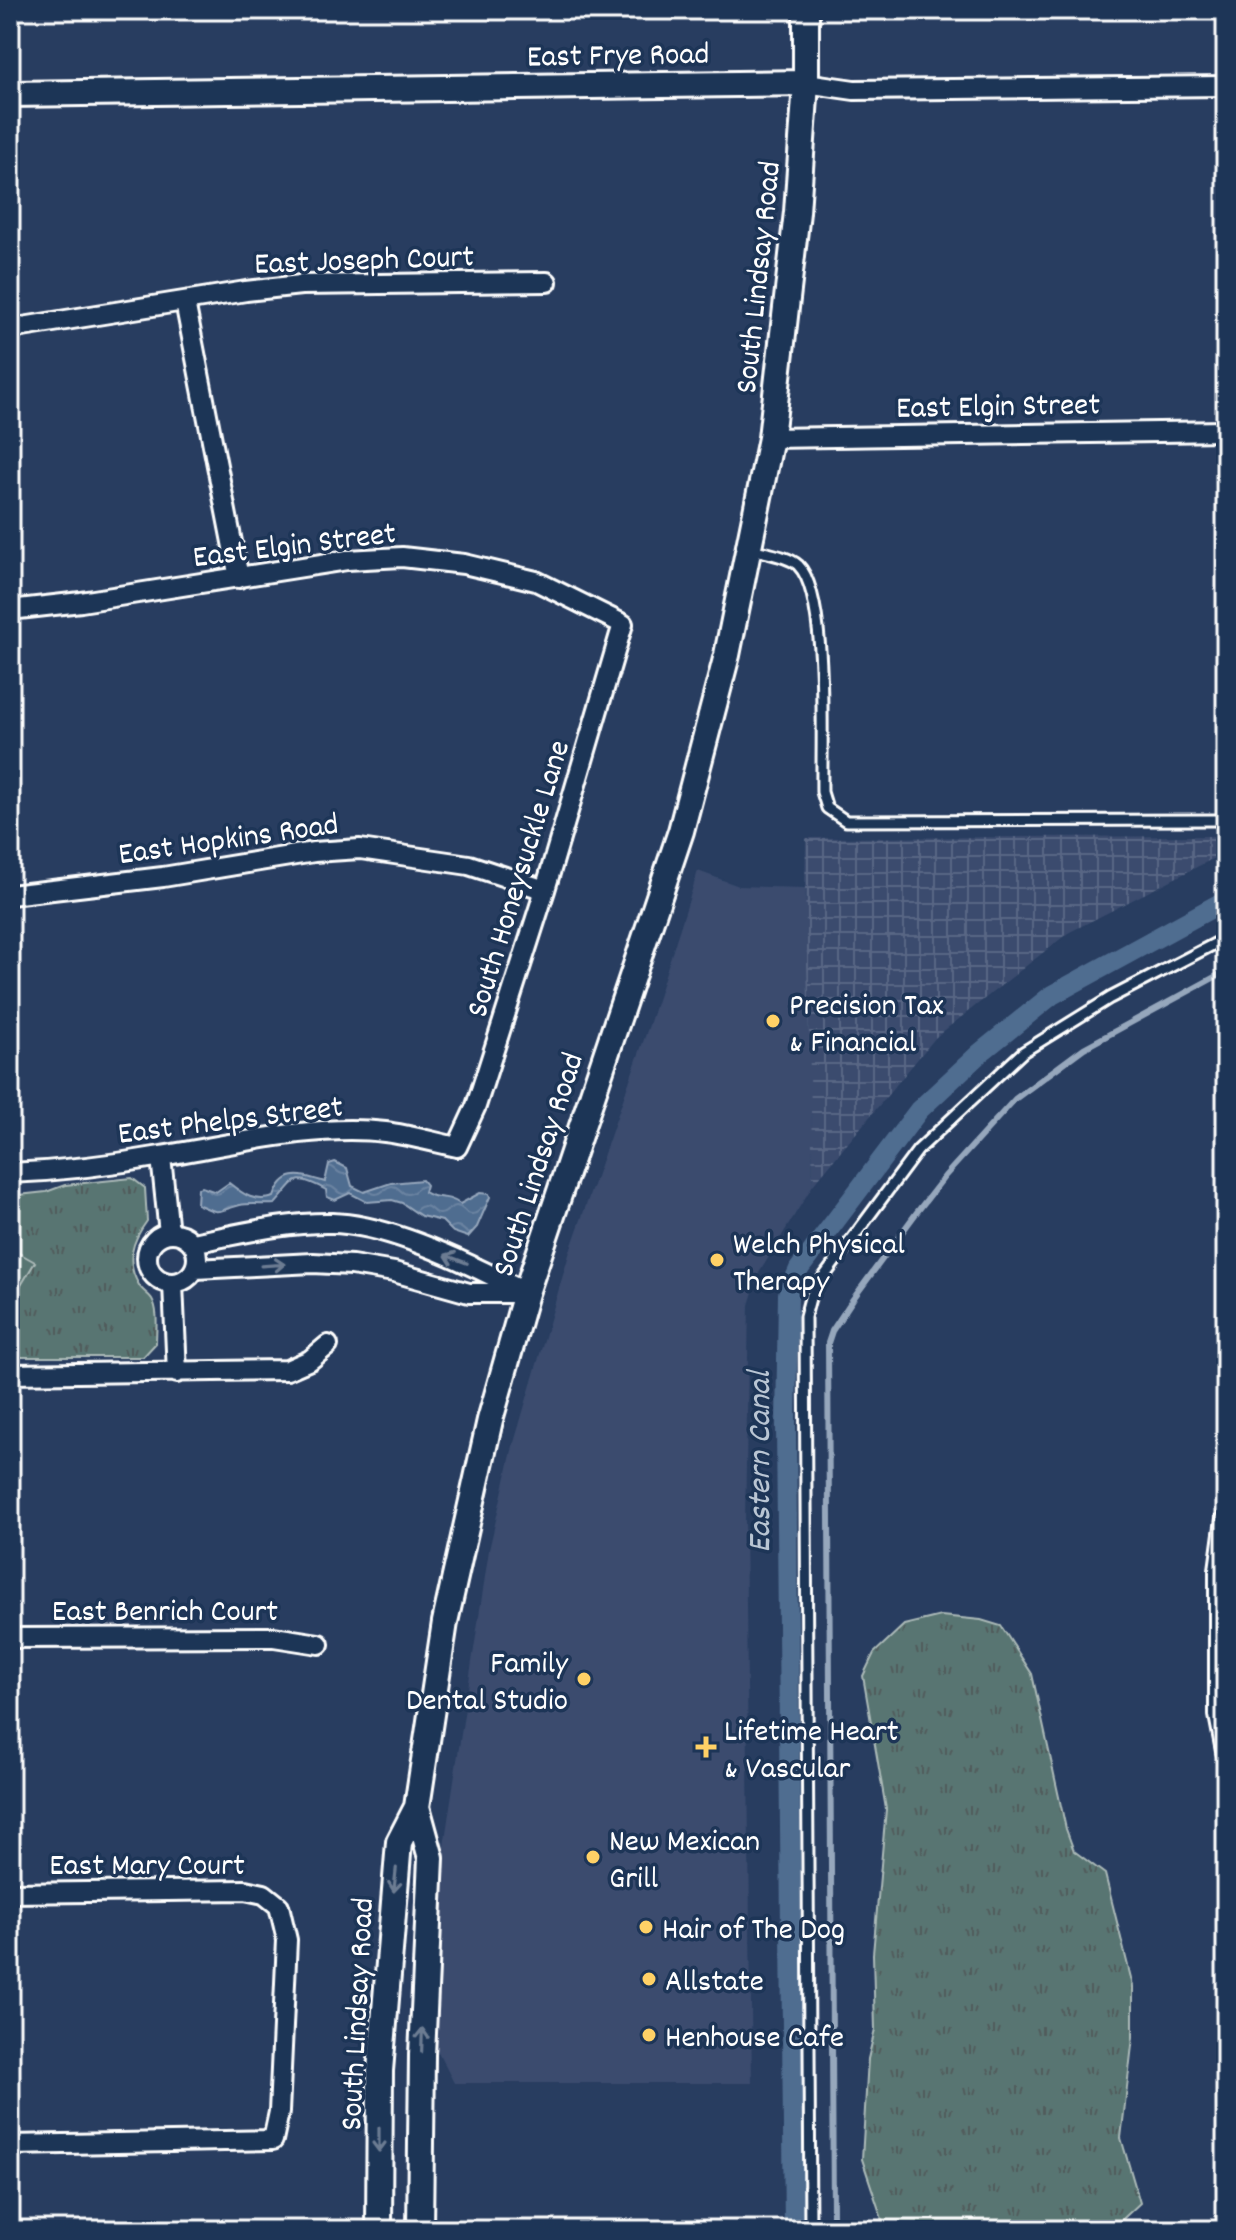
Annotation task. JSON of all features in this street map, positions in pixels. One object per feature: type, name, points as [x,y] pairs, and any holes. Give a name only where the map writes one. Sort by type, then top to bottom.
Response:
[{"type":"main road","name":"South Lindsay Road","points":[[379,2230],[380,2071],[399,1842],[417,1807],[445,1622],[490,1420],[526,1293],[681,831],[727,655],[771,438],[797,212],[806,83],[806,10]]},
{"type":"main road","name":"East Frye Road","points":[[10,94],[806,83]]},
{"type":"main road","name":"South Lindsay Road","points":[[417,1807],[431,1858],[423,2027],[420,2230]]},
{"type":"street","name":"East Frye Road","points":[[806,83],[854,90],[1226,86]]},
{"type":"street","name":"East Joseph Court","points":[[10,329],[301,285],[547,282]]},
{"type":"street","points":[[185,302],[239,578]]},
{"type":"street","name":"East Elgin Street","points":[[771,438],[1226,431]]},
{"type":"street","name":"East Elgin Street","points":[[10,610],[347,560],[402,557],[464,564],[536,581],[623,624]]},
{"type":"street","name":"South Honeysuckle Lane","points":[[457,1147],[476,1106],[545,890],[623,624]]},
{"type":"street","name":"East Hopkins Road","points":[[10,895],[163,877],[314,852],[360,849],[469,865],[545,890]]},
{"type":"street","name":"East Phelps Street","points":[[10,1173],[58,1171],[161,1157],[242,1141],[326,1132],[384,1131],[457,1147]]},
{"type":"street","points":[[161,1157],[169,1233]]},
{"type":"street","points":[[193,1243],[290,1224],[336,1223],[413,1243],[474,1266],[526,1293]]},
{"type":"street","points":[[169,1233],[182,1235],[193,1243],[197,1256],[195,1269],[186,1280],[173,1284],[158,1280],[148,1268],[146,1260],[155,1239],[169,1233]]},
{"type":"street","points":[[195,1269],[313,1263],[352,1265],[394,1272],[469,1293],[526,1293]]},
{"type":"street","points":[[173,1284],[177,1373]]},
{"type":"street","points":[[10,1374],[287,1370],[310,1360],[328,1345]]},
{"type":"street","points":[[1226,1519],[1219,1570],[1222,1669],[1219,1715],[1226,1751]]},
{"type":"street","name":"East Benrich Court","points":[[10,1638],[274,1637],[319,1644]]},
{"type":"street","name":"East Mary Court","points":[[10,1893],[245,1890],[264,1894],[279,1906],[287,1940],[279,2112],[273,2140],[10,2145]]},
{"type":"lane","points":[[750,549],[796,562],[808,577],[820,630],[822,792],[827,808],[846,821],[1221,820]]},
{"type":"lane","points":[[810,2230],[805,1317],[810,1298],[918,1150],[1023,1052],[1110,998],[1226,938]]},
{"type":"shaded area","points":[[1226,836],[1226,852],[1068,933],[936,1037],[813,1185],[806,838]]},
{"type":"shaded area","points":[[698,871],[739,886],[805,888],[809,961],[813,1185],[759,1273],[749,1305],[745,1522],[752,2083],[454,2083],[434,2044],[442,1859],[489,1550],[513,1446],[570,1251],[649,1025]]},
{"type":"green space","points":[[132,1178],[145,1188],[147,1221],[134,1244],[132,1268],[140,1287],[151,1297],[156,1309],[156,1343],[143,1357],[10,1357],[10,1196],[46,1192],[65,1185]]},
{"type":"green space","points":[[10,1248],[35,1262],[14,1297],[10,1294]]},
{"type":"green space","points":[[941,1616],[981,1620],[1001,1626],[1032,1674],[1066,1829],[1074,1851],[1105,1874],[1133,1986],[1133,2037],[1121,2138],[1140,2203],[1111,2230],[889,2230],[883,2222],[862,2159],[868,2059],[875,2030],[873,1954],[886,1809],[863,1676],[874,1653],[904,1625]]},
{"type":"water","points":[[335,1162],[347,1168],[352,1186],[364,1192],[391,1183],[422,1180],[426,1185],[424,1192],[460,1204],[480,1193],[489,1194],[490,1197],[477,1227],[468,1237],[453,1232],[442,1221],[421,1216],[402,1203],[392,1200],[367,1202],[350,1193],[335,1200],[327,1197],[326,1190],[300,1180],[291,1185],[275,1204],[244,1204],[219,1211],[197,1204],[198,1188],[202,1187],[216,1192],[229,1183],[245,1194],[261,1199],[274,1197],[283,1181],[294,1176],[325,1182],[329,1164]]},
{"type":"waterway","name":"Eastern Canal","points":[[794,2230],[786,1426],[788,1294],[799,1269],[919,1110],[980,1053],[1052,995],[1226,900]]},
{"type":"waterway","points":[[837,2230],[833,2217],[828,1343],[832,1331],[853,1299],[917,1212],[945,1176],[1015,1099],[1084,1048],[1226,971]]},
{"type":"place","name":"Precision Tax & Financial","points":[[773,1021]]},
{"type":"place","name":"Welch Physical Therapy","points":[[717,1260]]},
{"type":"place","name":"Family Dental Studio","points":[[584,1679]]},
{"type":"place","name":"Lifetime Heart & Vascular","points":[[706,1747]]},
{"type":"place","name":"New Mexican Grill","points":[[593,1857]]},
{"type":"place","name":"Hair of The Dog","points":[[646,1927]]},
{"type":"place","name":"Allstate","points":[[649,1979]]},
{"type":"place","name":"Henhouse Cafe","points":[[649,2035]]}]
